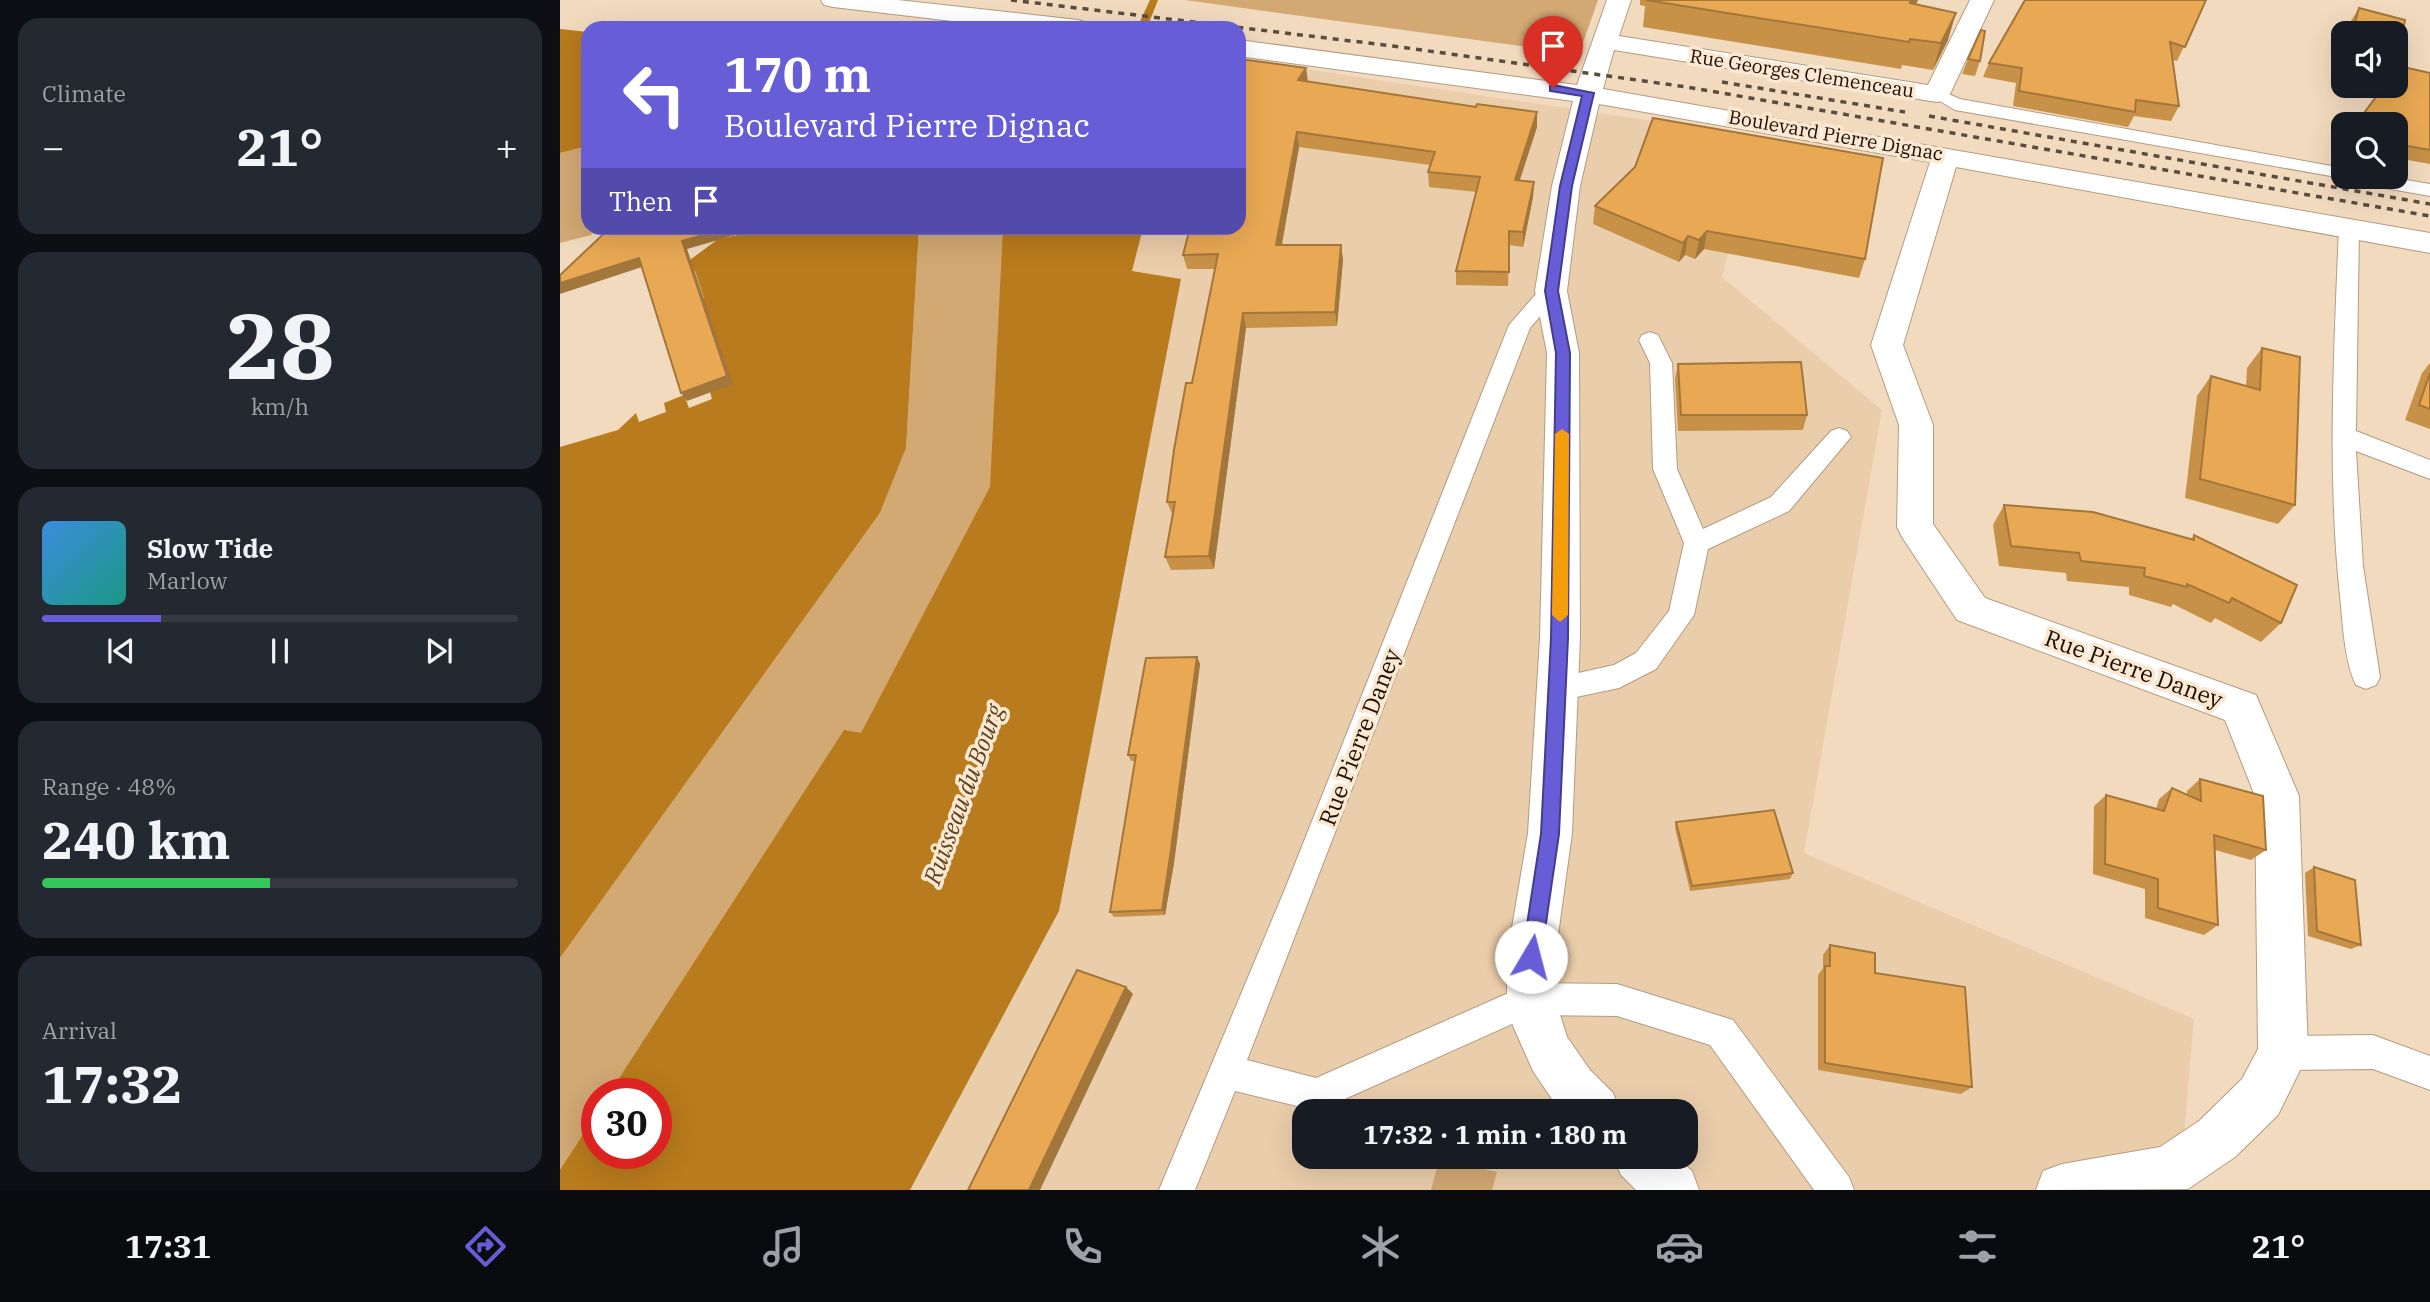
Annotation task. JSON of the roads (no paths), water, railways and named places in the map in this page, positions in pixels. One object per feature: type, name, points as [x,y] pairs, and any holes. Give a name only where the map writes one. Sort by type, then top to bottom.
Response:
[{"type":"street","points":[[833,0],[1017,21]]},
{"type":"street","points":[[1583,1099],[1572,1088],[1550,1054],[1536,1026],[1531,999],[1531,957],[1550,834],[1557,689],[1563,353],[1551,291],[1566,186],[1588,93],[1619,0]]},
{"type":"street","name":"Rue Georges Clemenceau","points":[[1605,41],[1937,94],[1982,0]]},
{"type":"street","name":"Boulevard Pierre Dignac","points":[[1246,49],[1588,93],[2430,243]]},
{"type":"street","name":"Rue Pierre Daney","points":[[1946,155],[1887,345],[1916,425],[1915,527],[1971,608],[2241,708],[2277,796],[2283,1053],[2260,1097],[2217,1139],[2170,1171],[2062,1190]]},
{"type":"street","points":[[1651,1169],[1673,1190]]},
{"type":"lane","points":[[1937,94],[1955,104],[2331,172]]},
{"type":"lane","points":[[2408,186],[2430,190]]},
{"type":"lane","points":[[2349,227],[2346,437],[2355,623],[2366,677]]},
{"type":"lane","name":"Rue Pierre Daney","points":[[1177,1190],[1227,1072],[1520,326],[1551,291]]},
{"type":"lane","points":[[1557,689],[1619,676],[1646,661],[1681,615],[1697,543],[1665,468],[1661,363],[1650,340]]},
{"type":"lane","points":[[1697,543],[1780,504],[1839,437]]},
{"type":"lane","points":[[2346,437],[2430,470]]},
{"type":"lane","points":[[1227,1072],[1316,1095],[1531,999],[1617,1000],[1721,1032],[1836,1190]]},
{"type":"lane","points":[[2283,1053],[2373,1052],[2430,1073]]},
{"type":"water","points":[[560,29],[581,31],[581,148],[560,153]]},
{"type":"water","points":[[737,235],[919,235],[906,448],[880,513],[560,958],[560,447],[618,430],[636,413],[639,422],[666,412],[664,403],[684,395],[689,408],[712,399],[710,392],[731,381],[720,347],[696,302],[704,298],[695,271],[683,265],[717,240]]},
{"type":"water","points":[[1003,235],[1141,235],[1132,271],[1181,279],[1059,911],[910,1190],[560,1190],[560,1170],[581,1138],[581,1169],[672,1169],[672,1078],[619,1078],[844,730],[861,733],[990,487]]},
{"type":"waterway","name":"Ruisseau du Bourg","points":[[1145,21],[1154,0]]},
{"type":"railway","points":[[1011,0],[1185,21]]},
{"type":"railway","points":[[1246,28],[1687,87],[2430,216]]},
{"type":"railway","points":[[1722,82],[1905,112]]},
{"type":"railway","points":[[1929,116],[2430,204]]}]
